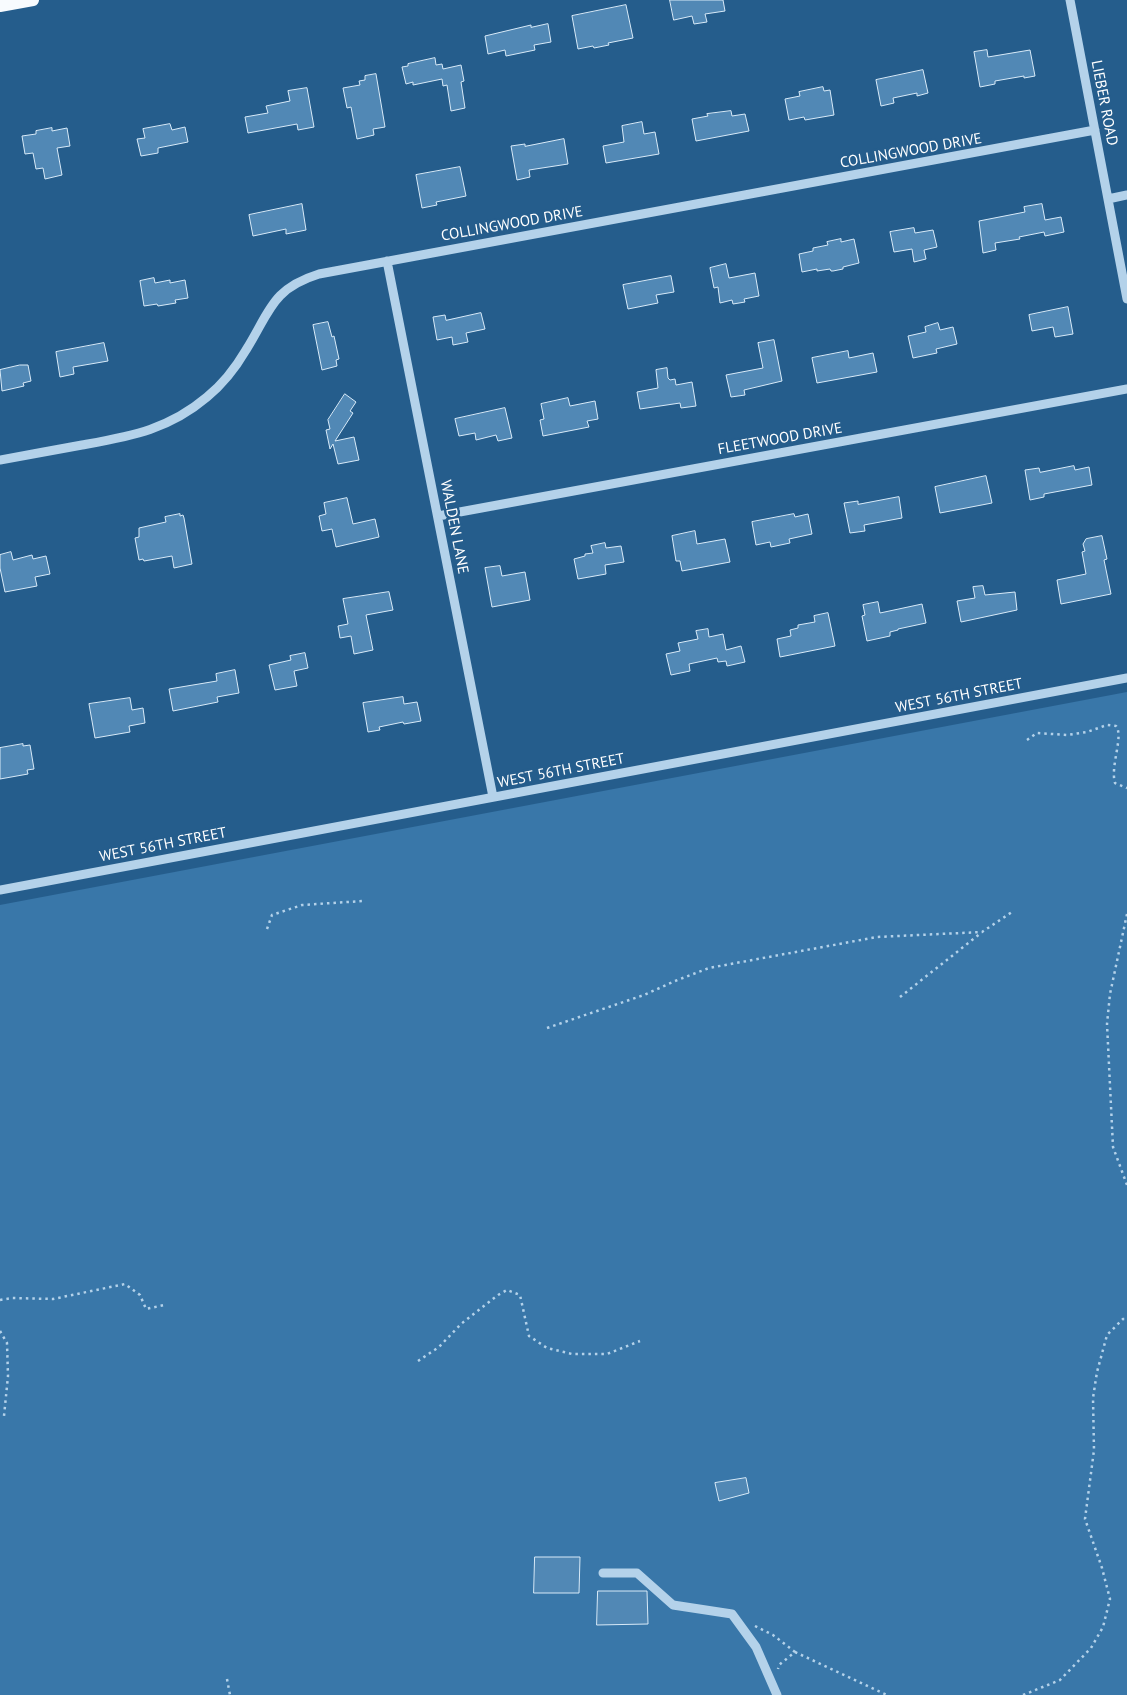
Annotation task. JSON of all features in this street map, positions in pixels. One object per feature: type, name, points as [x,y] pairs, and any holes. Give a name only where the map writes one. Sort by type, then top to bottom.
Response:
[{"type":"main road","points":[[0,6],[33,0]]},
{"type":"street","name":"LIEBER ROAD","points":[[1070,0],[1127,300]]},
{"type":"street","name":"COLLINGWOOD DRIVE","points":[[0,460],[136,435],[171,422],[193,408],[221,384],[245,352],[270,306],[279,296],[295,284],[319,274],[1095,130]]},
{"type":"street","points":[[1108,199],[1127,195]]},
{"type":"street","name":"WALDEN LANE","points":[[387,261],[493,798]]},
{"type":"street","name":"FLEETWOOD DRIVE","points":[[438,516],[1127,389]]},
{"type":"street","name":"WEST 56TH STREET","points":[[0,890],[1127,678]]},
{"type":"street","points":[[603,1573],[637,1573],[673,1604],[732,1614],[756,1648],[777,1695]]},
{"type":"path","points":[[1027,740],[1036,733],[1067,735],[1087,732],[1107,725],[1116,726],[1119,729],[1120,735],[1115,754],[1113,777],[1116,783],[1127,788]]},
{"type":"path","points":[[267,929],[272,915],[302,905],[363,902]]},
{"type":"path","points":[[900,997],[982,932],[1012,912]]},
{"type":"path","points":[[1127,914],[1110,994],[1107,1024],[1113,1147],[1127,1185]]},
{"type":"path","points":[[547,1028],[644,996],[675,981],[709,968],[877,937],[982,932]]},
{"type":"path","points":[[0,1300],[12,1298],[53,1299],[125,1284],[140,1295],[146,1309],[164,1305]]},
{"type":"path","points":[[418,1361],[439,1347],[461,1324],[507,1290],[520,1295],[529,1336],[548,1348],[572,1354],[607,1354],[640,1341]]},
{"type":"path","points":[[1023,1695],[1060,1680],[1091,1648],[1103,1627],[1110,1599],[1102,1568],[1084,1519],[1094,1450],[1093,1398],[1097,1372],[1107,1335],[1123,1319],[1127,1319]]},
{"type":"path","points":[[0,1331],[7,1343],[8,1376],[4,1416]]},
{"type":"path","points":[[754,1626],[772,1635],[795,1652],[887,1695]]},
{"type":"path","points":[[772,1684],[779,1665],[795,1652]]},
{"type":"path","points":[[227,1678],[230,1695]]},
{"type":"shaded area","points":[[1127,692],[1127,1695],[0,1695],[0,905]]},
{"type":"building","points":[[670,0],[723,0],[725,11],[705,14],[707,22],[694,24],[692,16],[674,20]]},
{"type":"building","points":[[626,5],[633,38],[594,48],[593,46],[578,49],[572,16]]},
{"type":"building","points":[[548,24],[551,42],[534,45],[535,50],[506,56],[505,50],[488,54],[485,36],[531,25],[531,27]]},
{"type":"building","points":[[987,50],[988,57],[1030,50],[1035,76],[995,81],[995,84],[980,87],[974,52]]},
{"type":"building","points":[[435,58],[436,65],[442,64],[443,69],[461,65],[464,81],[461,82],[465,108],[451,111],[447,85],[443,86],[442,79],[413,85],[413,82],[406,84],[402,67]]},
{"type":"building","points":[[923,70],[928,93],[917,96],[917,93],[893,98],[894,103],[881,106],[876,80]]},
{"type":"building","points":[[376,74],[385,127],[373,129],[374,135],[357,139],[351,107],[347,108],[343,88],[360,85],[359,81],[365,80],[365,76]]},
{"type":"building","points":[[823,87],[824,91],[830,90],[834,115],[805,120],[804,117],[789,120],[785,99],[800,96],[799,92]]},
{"type":"building","points":[[307,88],[314,127],[298,130],[297,124],[248,133],[245,117],[268,113],[266,106],[290,101],[288,91]]},
{"type":"building","points":[[731,111],[732,116],[745,114],[749,131],[696,141],[692,119],[708,116],[707,114]]},
{"type":"building","points":[[642,122],[644,134],[655,132],[659,154],[606,163],[603,146],[624,142],[622,126]]},
{"type":"building","points":[[170,124],[172,130],[185,127],[188,142],[158,148],[158,153],[141,156],[137,139],[145,138],[143,129]]},
{"type":"building","points":[[52,128],[52,131],[67,128],[70,146],[57,148],[62,175],[45,179],[43,168],[36,169],[33,153],[25,154],[22,136],[36,134],[36,131]]},
{"type":"building","points":[[564,139],[568,164],[529,170],[530,177],[517,180],[511,146],[525,144],[525,146]]},
{"type":"building","points":[[460,167],[466,196],[436,202],[437,205],[422,208],[416,175]]},
{"type":"building","points":[[302,204],[306,230],[286,234],[286,229],[253,236],[249,215]]},
{"type":"building","points":[[1042,204],[1045,220],[1061,217],[1064,232],[1045,236],[1044,232],[1019,237],[1020,239],[995,243],[996,250],[983,253],[979,221],[1025,212],[1024,207]]},
{"type":"building","points":[[914,228],[915,233],[933,230],[937,247],[924,250],[926,259],[914,262],[912,249],[894,252],[890,232]]},
{"type":"building","points":[[841,239],[841,242],[854,239],[859,263],[833,271],[830,269],[817,271],[817,269],[802,272],[799,254],[813,251],[813,248],[828,245],[827,242]]},
{"type":"building","points":[[726,264],[729,278],[755,273],[759,296],[744,299],[745,302],[733,304],[732,300],[720,303],[718,287],[714,288],[710,268]]},
{"type":"building","points":[[671,276],[674,292],[656,295],[658,303],[628,309],[623,285]]},
{"type":"building","points":[[154,278],[155,283],[185,280],[188,298],[175,300],[176,303],[144,306],[140,281]]},
{"type":"building","points":[[1068,307],[1073,334],[1055,337],[1053,327],[1032,331],[1029,315]]},
{"type":"building","points":[[481,313],[485,329],[466,333],[468,342],[453,345],[452,337],[437,340],[433,317],[445,315],[446,320]]},
{"type":"building","points":[[328,322],[332,337],[334,336],[339,359],[336,360],[337,366],[322,370],[313,325]]},
{"type":"building","points":[[938,323],[940,330],[953,327],[957,344],[936,349],[937,353],[913,358],[908,336],[926,332],[925,327]]},
{"type":"building","points":[[774,340],[782,381],[744,390],[745,395],[731,397],[726,375],[763,368],[758,343]]},
{"type":"building","points":[[104,343],[108,361],[73,367],[74,374],[60,377],[56,352]]},
{"type":"building","points":[[848,351],[849,358],[873,353],[877,372],[817,383],[812,358]]},
{"type":"building","points":[[28,365],[31,381],[23,383],[24,386],[2,391],[0,370]]},
{"type":"building","points":[[667,368],[668,378],[670,380],[675,379],[676,385],[692,382],[696,406],[681,408],[680,403],[640,409],[637,392],[658,388],[656,370]]},
{"type":"building","points":[[345,394],[356,402],[350,411],[353,413],[335,441],[354,437],[359,460],[338,464],[333,444],[330,449],[326,430],[330,429],[328,420]]},
{"type":"building","points":[[568,398],[570,406],[595,401],[598,419],[587,421],[589,427],[543,436],[540,420],[544,419],[541,404]]},
{"type":"building","points":[[505,408],[512,438],[498,441],[496,435],[476,440],[475,433],[459,436],[455,419]]},
{"type":"building","points":[[1074,466],[1075,470],[1089,467],[1092,485],[1044,494],[1044,497],[1030,500],[1025,470],[1039,468],[1040,472]]},
{"type":"building","points":[[986,476],[992,503],[940,513],[935,487]]},
{"type":"building","points":[[899,497],[902,518],[864,525],[865,531],[850,533],[844,503],[858,501],[858,504]]},
{"type":"building","points":[[347,498],[353,524],[375,519],[379,537],[336,547],[332,529],[322,531],[319,516],[326,514],[324,503]]},
{"type":"building","points":[[180,514],[184,518],[192,564],[174,568],[172,556],[144,561],[143,559],[139,560],[135,538],[139,537],[139,528],[166,522],[165,517]]},
{"type":"building","points":[[794,514],[795,517],[808,514],[812,534],[789,539],[790,543],[771,547],[770,542],[756,545],[752,522]]},
{"type":"building","points":[[695,531],[697,544],[725,539],[730,562],[682,571],[680,561],[676,561],[672,536]]},
{"type":"building","points":[[1102,536],[1107,559],[1104,560],[1111,594],[1061,604],[1057,580],[1086,574],[1082,552],[1085,551],[1083,544],[1086,539]]},
{"type":"building","points":[[605,543],[606,548],[621,546],[624,562],[605,565],[606,574],[578,579],[574,559],[593,553],[591,546]]},
{"type":"building","points":[[11,552],[13,560],[32,555],[33,559],[46,556],[50,574],[35,577],[37,586],[5,592],[0,568],[0,555]]},
{"type":"building","points":[[500,566],[502,576],[525,572],[530,600],[492,607],[485,568]]},
{"type":"building","points":[[983,586],[985,595],[1015,592],[1017,610],[961,622],[957,601],[975,598],[973,587]]},
{"type":"building","points":[[389,592],[393,610],[366,615],[373,650],[354,654],[351,636],[340,638],[338,626],[348,624],[343,599]]},
{"type":"building","points":[[878,602],[880,613],[922,604],[926,623],[898,629],[890,632],[890,636],[867,641],[862,616],[865,615],[863,605]]},
{"type":"building","points":[[828,613],[835,646],[780,657],[777,639],[791,636],[790,630],[798,628],[798,625],[815,622],[814,616]]},
{"type":"building","points":[[708,629],[709,637],[723,634],[726,650],[741,646],[745,662],[727,666],[726,661],[718,662],[717,658],[689,664],[690,671],[671,675],[666,654],[680,651],[678,643],[698,639],[696,631]]},
{"type":"building","points":[[305,653],[308,668],[294,671],[297,686],[275,690],[269,665],[291,660],[290,656]]},
{"type":"building","points":[[235,670],[239,693],[217,697],[218,702],[173,711],[169,689],[217,681],[216,674]]},
{"type":"building","points":[[403,697],[404,704],[417,702],[421,721],[404,724],[403,722],[379,727],[380,730],[368,732],[363,703]]},
{"type":"building","points":[[130,698],[132,710],[143,708],[145,723],[129,726],[130,732],[95,738],[89,704]]},
{"type":"building","points":[[23,744],[23,746],[30,745],[34,769],[27,770],[28,774],[0,779],[0,748]]},
{"type":"building","points":[[746,1478],[749,1493],[719,1501],[715,1483]]},
{"type":"building","points":[[535,1557],[580,1557],[579,1593],[534,1593]]},
{"type":"building","points":[[598,1591],[647,1591],[648,1624],[597,1625]]}]
